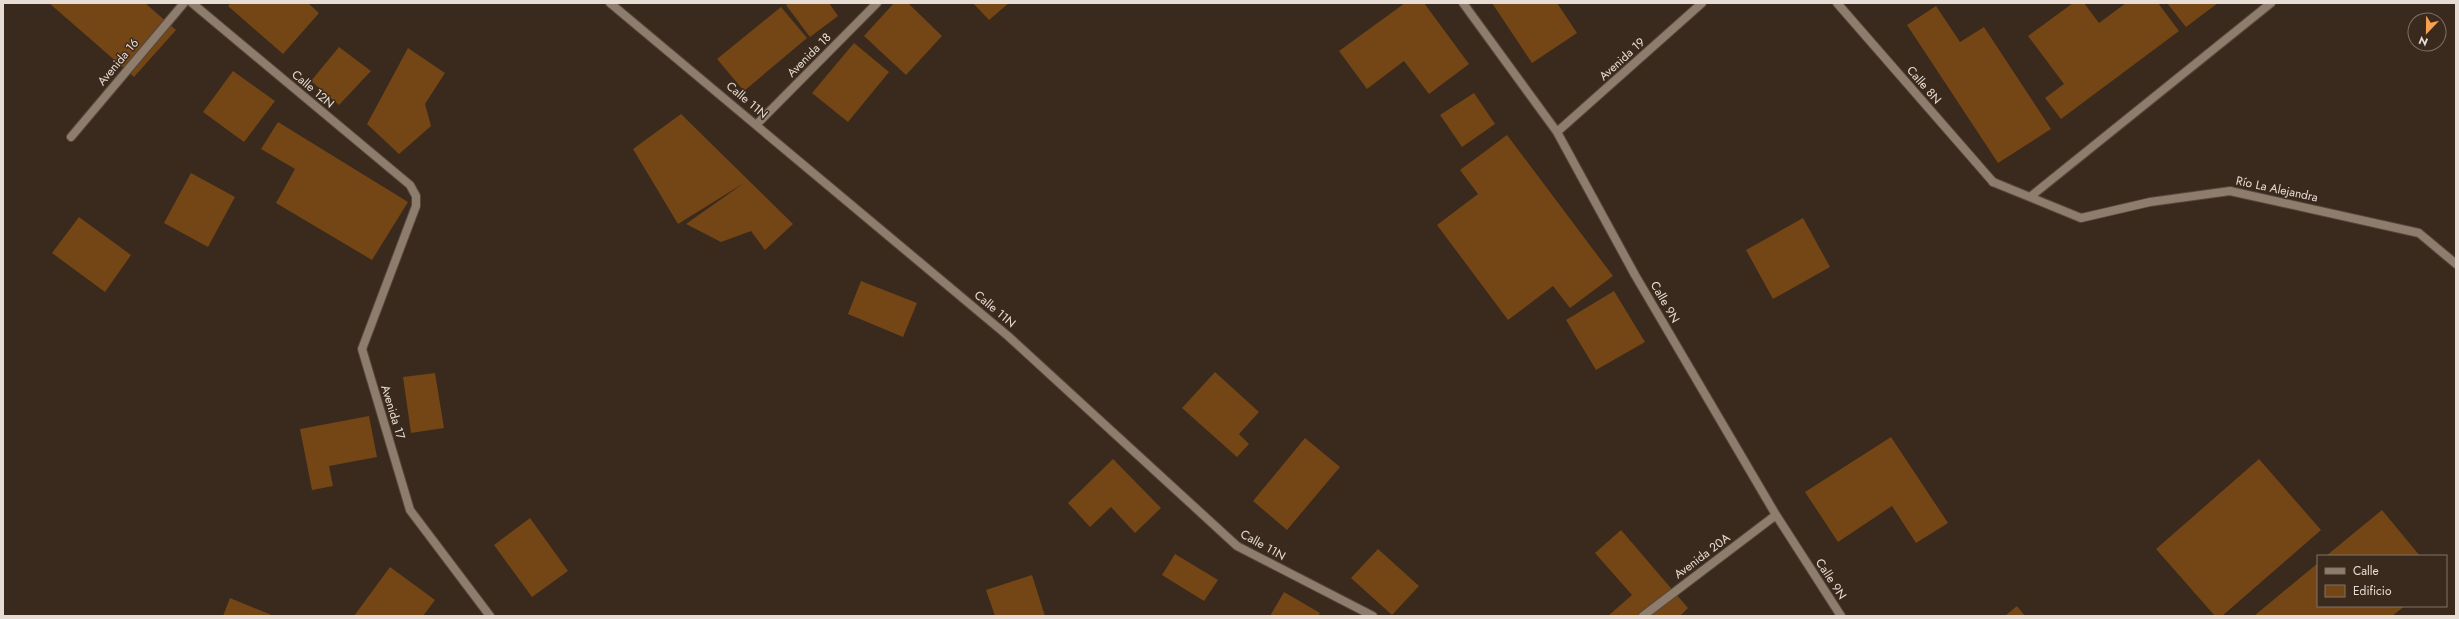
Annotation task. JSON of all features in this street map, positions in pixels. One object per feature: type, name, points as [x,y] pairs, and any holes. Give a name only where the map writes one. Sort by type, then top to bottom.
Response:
[{"type":"street","name":"Avenida 16","points":[[71,137],[184,3]]},
{"type":"street","name":"Calle 12N","points":[[192,3],[410,185],[416,196]]},
{"type":"street","name":"Calle 11N","points":[[610,3],[757,124],[1008,336],[1237,546],[1373,616]]},
{"type":"street","name":"Avenida 18","points":[[757,124],[877,3]]},
{"type":"street","name":"Calle 9N","points":[[1463,3],[1557,132],[1635,275],[1776,515],[1841,616]]},
{"type":"street","name":"Avenida 19","points":[[1557,132],[1702,3]]},
{"type":"street","name":"Calle 8N","points":[[1837,3],[1993,182]]},
{"type":"street","points":[[2030,197],[2271,3]]},
{"type":"street","name":"Río La Alejandra","points":[[1993,182],[2081,218],[2150,202],[2230,191],[2419,233],[2456,264]]},
{"type":"street","name":"Avenida 17","points":[[416,196],[416,206],[362,349],[410,510],[490,616]]},
{"type":"street","name":"Avenida 20A","points":[[1643,616],[1776,515]]},
{"type":"building","points":[[49,3],[145,3],[176,30],[134,77]]},
{"type":"building","points":[[231,3],[308,3],[319,13],[283,54],[228,6]]},
{"type":"building","points":[[789,3],[829,3],[838,16],[810,37],[786,5]]},
{"type":"building","points":[[894,3],[908,3],[942,36],[906,75],[864,36]]},
{"type":"building","points":[[973,3],[1009,3],[989,20]]},
{"type":"building","points":[[1405,3],[1424,3],[1469,64],[1429,94],[1404,61],[1367,89],[1339,51]]},
{"type":"building","points":[[1492,3],[1557,3],[1577,33],[1532,63]]},
{"type":"building","points":[[2073,3],[2084,3],[2099,23],[2126,3],[2158,3],[2179,31],[2061,119],[2045,98],[2064,84],[2028,36]]},
{"type":"building","points":[[2167,3],[2218,3],[2186,27]]},
{"type":"building","points":[[1936,6],[1960,42],[1984,27],[2051,129],[1998,163],[1907,25]]},
{"type":"building","points":[[781,7],[807,38],[744,91],[717,59]]},
{"type":"building","points":[[854,43],[889,72],[848,122],[812,93]]},
{"type":"building","points":[[339,47],[371,71],[339,105],[311,81]]},
{"type":"building","points":[[408,48],[445,73],[425,104],[431,126],[399,154],[367,124]]},
{"type":"building","points":[[233,71],[275,101],[244,142],[203,112]]},
{"type":"building","points":[[1474,93],[1495,124],[1462,147],[1440,115]]},
{"type":"building","points":[[681,114],[793,224],[765,250],[751,231],[721,242],[686,224],[744,183],[678,224],[633,149]]},
{"type":"building","points":[[278,122],[408,202],[372,260],[276,203],[295,169],[261,149]]},
{"type":"building","points":[[1507,135],[1613,276],[1570,308],[1553,286],[1508,320],[1437,225],[1478,194],[1460,170]]},
{"type":"building","points":[[191,173],[235,197],[208,247],[164,223]]},
{"type":"building","points":[[79,217],[131,255],[105,292],[52,253]]},
{"type":"building","points":[[1803,218],[1830,267],[1773,299],[1746,250]]},
{"type":"building","points":[[861,281],[917,303],[903,337],[848,314]]},
{"type":"building","points":[[1614,291],[1645,342],[1596,370],[1566,320]]},
{"type":"building","points":[[1215,372],[1259,412],[1239,434],[1249,444],[1237,457],[1182,408]]},
{"type":"building","points":[[435,373],[444,428],[411,433],[403,377]]},
{"type":"building","points":[[369,416],[377,457],[329,466],[333,486],[312,490],[300,429]]},
{"type":"building","points":[[1891,437],[1948,523],[1916,543],[1892,506],[1838,542],[1805,492]]},
{"type":"building","points":[[1305,438],[1340,467],[1287,530],[1253,501]]},
{"type":"building","points":[[1113,459],[1161,508],[1135,533],[1111,507],[1090,527],[1068,503]]},
{"type":"building","points":[[2259,459],[2321,530],[2222,616],[2215,616],[2156,549]]},
{"type":"building","points":[[2382,510],[2419,555],[2327,555]]},
{"type":"building","points":[[530,518],[568,571],[532,597],[494,545]]},
{"type":"building","points":[[1621,530],[1688,608],[1680,616],[1608,616],[1632,595],[1595,553]]},
{"type":"building","points":[[1378,549],[1419,586],[1392,615],[1351,578]]},
{"type":"building","points":[[1175,554],[1218,580],[1204,601],[1162,575]]},
{"type":"building","points":[[2317,564],[2317,607],[2404,607],[2392,616],[2254,616]]},
{"type":"building","points":[[390,567],[435,600],[423,616],[354,616]]},
{"type":"building","points":[[1032,575],[1045,616],[995,616],[986,590]]},
{"type":"building","points":[[1284,592],[1320,613],[1318,616],[1270,616]]},
{"type":"building","points":[[230,598],[274,616],[223,616]]},
{"type":"building","points":[[2017,606],[2025,616],[2005,616]]}]
